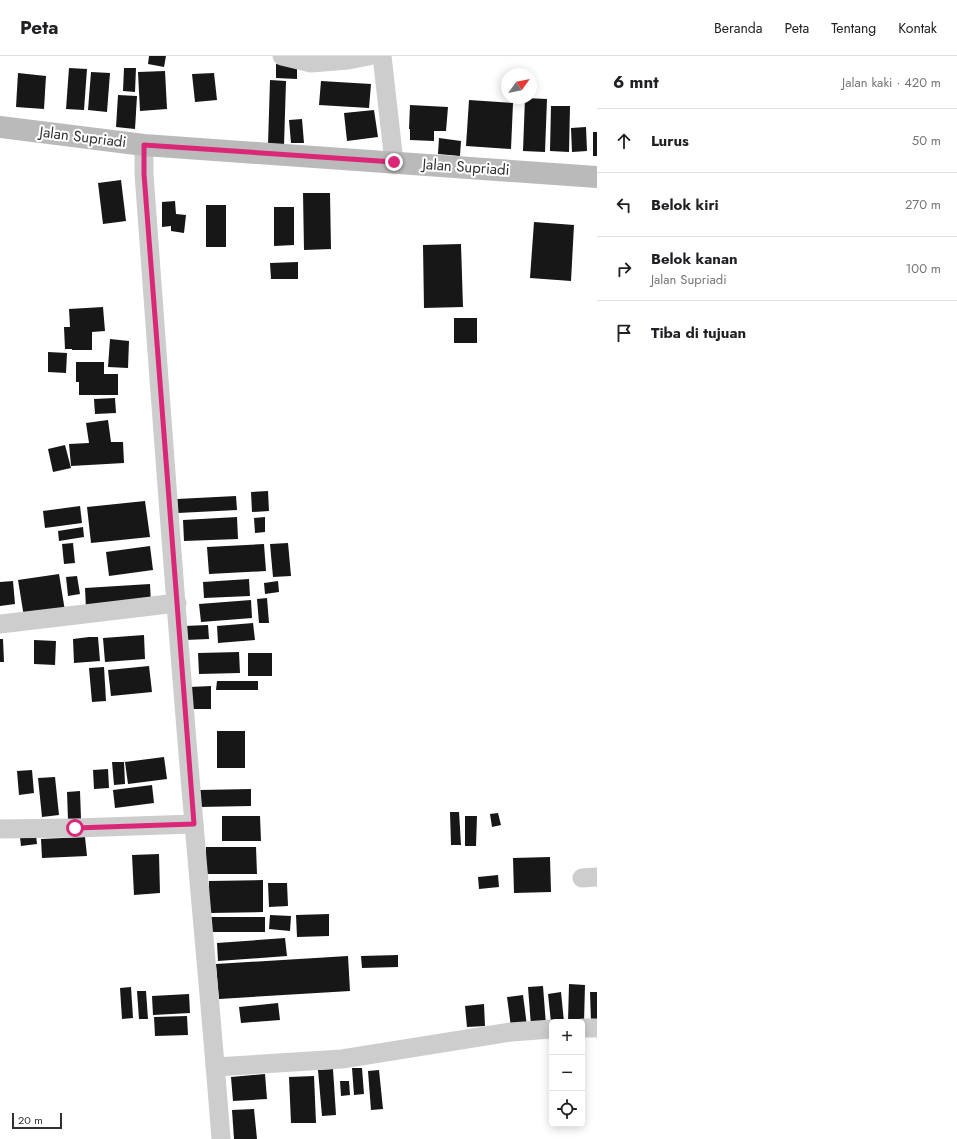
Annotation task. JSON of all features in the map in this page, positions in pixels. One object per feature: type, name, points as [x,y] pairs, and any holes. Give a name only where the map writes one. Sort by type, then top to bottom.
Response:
[{"type":"main road","name":"Jalan Supriadi","points":[[0,127],[144,145],[597,177]]},
{"type":"street","points":[[282,56],[312,63],[348,60],[369,56]]},
{"type":"street","points":[[382,56],[394,162]]},
{"type":"street","points":[[144,145],[144,174],[194,824],[221,1139]]},
{"type":"street","points":[[0,624],[177,603]]},
{"type":"street","points":[[0,829],[194,824]]},
{"type":"street","points":[[585,1028],[597,1028]]},
{"type":"street","points":[[215,1067],[342,1059],[511,1032],[549,1030]]},
{"type":"building","points":[[149,56],[166,56],[164,67],[148,64]]},
{"type":"building","points":[[276,64],[297,64],[297,79],[276,78]]},
{"type":"building","points":[[69,68],[87,69],[84,110],[66,109]]},
{"type":"building","points":[[124,68],[136,68],[135,92],[123,91]]},
{"type":"building","points":[[165,71],[167,109],[140,111],[138,72]]},
{"type":"building","points":[[91,72],[110,73],[107,112],[88,110]]},
{"type":"building","points":[[18,73],[46,76],[44,109],[16,107]]},
{"type":"building","points":[[214,73],[217,100],[195,102],[192,74]]},
{"type":"building","points":[[270,80],[286,81],[284,146],[268,145]]},
{"type":"building","points":[[321,81],[371,84],[369,108],[319,105]]},
{"type":"building","points":[[118,95],[137,96],[135,129],[116,127]]},
{"type":"building","points":[[537,99],[547,99],[545,152],[523,151],[525,104],[537,104]]},
{"type":"building","points":[[469,100],[513,104],[511,149],[466,146]]},
{"type":"building","points":[[410,105],[448,107],[446,131],[434,131],[434,141],[410,140]]},
{"type":"building","points":[[551,106],[570,106],[569,152],[550,151]]},
{"type":"building","points":[[374,110],[378,137],[347,141],[344,113]]},
{"type":"building","points":[[302,119],[304,143],[291,143],[289,120]]},
{"type":"building","points":[[586,127],[587,151],[572,152],[571,128]]},
{"type":"building","points":[[593,132],[597,132],[597,156],[593,156]]},
{"type":"building","points":[[439,138],[461,141],[460,156],[438,154]]},
{"type":"building","points":[[121,180],[126,221],[103,224],[98,183]]},
{"type":"building","points":[[303,193],[330,193],[331,249],[304,250]]},
{"type":"building","points":[[175,201],[176,214],[186,215],[184,233],[171,231],[171,226],[162,227],[162,202]]},
{"type":"building","points":[[206,205],[226,205],[226,247],[206,247]]},
{"type":"building","points":[[274,207],[294,207],[294,245],[274,246]]},
{"type":"building","points":[[534,222],[574,225],[571,281],[530,278]]},
{"type":"building","points":[[461,244],[463,307],[424,308],[423,245]]},
{"type":"building","points":[[298,262],[298,279],[271,279],[270,263]]},
{"type":"building","points":[[103,307],[105,331],[92,332],[92,350],[65,349],[64,327],[70,327],[69,309]]},
{"type":"building","points":[[454,318],[477,318],[477,343],[454,343]]},
{"type":"building","points":[[110,339],[129,341],[128,368],[108,367]]},
{"type":"building","points":[[48,352],[67,353],[66,373],[48,372]]},
{"type":"building","points":[[76,362],[104,362],[104,374],[118,374],[118,395],[79,395],[79,382],[76,382]]},
{"type":"building","points":[[115,398],[116,413],[95,414],[94,399]]},
{"type":"building","points":[[108,420],[111,442],[123,442],[124,463],[71,466],[69,444],[89,443],[86,423]]},
{"type":"building","points":[[65,445],[71,468],[53,472],[48,449]]},
{"type":"building","points":[[268,491],[269,511],[252,512],[251,492]]},
{"type":"building","points":[[236,496],[237,510],[178,513],[177,499]]},
{"type":"building","points":[[145,501],[150,537],[91,543],[87,507]]},
{"type":"building","points":[[80,506],[82,523],[45,528],[43,511]]},
{"type":"building","points":[[237,517],[238,539],[184,541],[183,520]]},
{"type":"building","points":[[265,517],[265,532],[255,533],[254,518]]},
{"type":"building","points":[[83,527],[84,537],[59,541],[58,531]]},
{"type":"building","points":[[73,543],[75,563],[64,564],[62,544]]},
{"type":"building","points":[[288,543],[291,576],[273,577],[270,544]]},
{"type":"building","points":[[264,544],[266,571],[209,574],[207,547]]},
{"type":"building","points":[[150,546],[153,570],[109,576],[106,552]]},
{"type":"building","points":[[59,574],[65,611],[24,617],[18,580]]},
{"type":"building","points":[[77,576],[80,594],[68,596],[66,577]]},
{"type":"building","points":[[249,579],[250,596],[204,598],[203,582]]},
{"type":"building","points":[[13,581],[15,604],[0,606],[0,582]]},
{"type":"building","points":[[278,581],[279,592],[265,594],[264,583]]},
{"type":"building","points":[[150,584],[151,604],[86,609],[85,588]]},
{"type":"building","points":[[267,598],[269,623],[259,623],[257,599]]},
{"type":"building","points":[[251,600],[252,618],[201,622],[199,604]]},
{"type":"building","points":[[253,623],[255,640],[218,643],[217,626]]},
{"type":"building","points":[[208,625],[209,639],[185,640],[184,626]]},
{"type":"building","points":[[144,635],[145,659],[105,662],[103,638]]},
{"type":"building","points":[[98,637],[100,661],[74,663],[73,639]]},
{"type":"building","points":[[0,639],[3,639],[4,662],[0,662]]},
{"type":"building","points":[[34,640],[56,641],[55,665],[34,664]]},
{"type":"building","points":[[239,652],[240,673],[199,674],[198,653]]},
{"type":"building","points":[[248,653],[272,653],[272,676],[248,676]]},
{"type":"building","points":[[149,666],[152,692],[111,696],[108,670]]},
{"type":"building","points":[[104,667],[106,701],[92,702],[89,668]]},
{"type":"building","points":[[217,681],[258,681],[258,690],[216,690]]},
{"type":"building","points":[[211,686],[211,709],[190,709],[190,687]]},
{"type":"building","points":[[217,731],[245,731],[245,768],[217,768]]},
{"type":"building","points":[[164,757],[167,779],[128,784],[125,762]]},
{"type":"building","points":[[112,762],[124,762],[125,784],[114,785]]},
{"type":"building","points":[[108,769],[109,788],[94,789],[93,770]]},
{"type":"building","points":[[32,770],[34,793],[19,795],[17,771]]},
{"type":"building","points":[[55,777],[59,815],[42,817],[38,778]]},
{"type":"building","points":[[152,785],[154,803],[115,808],[113,790]]},
{"type":"building","points":[[251,789],[251,806],[199,807],[199,790]]},
{"type":"building","points":[[80,791],[81,819],[68,820],[67,792]]},
{"type":"building","points":[[450,812],[459,812],[461,845],[451,845]]},
{"type":"building","points":[[498,813],[501,825],[492,827],[490,814]]},
{"type":"building","points":[[222,816],[260,816],[261,841],[222,841]]},
{"type":"building","points":[[465,816],[477,816],[476,846],[465,846]]},
{"type":"building","points":[[36,835],[37,844],[21,846],[20,837]]},
{"type":"building","points":[[85,837],[87,856],[42,858],[41,839]]},
{"type":"building","points":[[206,847],[256,847],[257,874],[206,874]]},
{"type":"building","points":[[159,854],[160,893],[134,895],[132,855]]},
{"type":"building","points":[[550,857],[551,892],[514,893],[513,858]]},
{"type":"building","points":[[498,875],[499,887],[479,889],[478,877]]},
{"type":"building","points":[[263,880],[263,912],[209,913],[209,881]]},
{"type":"building","points":[[268,883],[287,883],[288,906],[269,907]]},
{"type":"building","points":[[329,914],[329,936],[297,937],[296,915]]},
{"type":"building","points":[[270,915],[291,916],[290,931],[269,929]]},
{"type":"building","points":[[211,917],[265,917],[265,932],[211,932]]},
{"type":"building","points":[[285,938],[287,956],[218,961],[217,943]]},
{"type":"building","points":[[398,955],[398,967],[362,968],[361,956]]},
{"type":"building","points":[[348,956],[350,991],[219,999],[216,964]]},
{"type":"building","points":[[569,984],[585,985],[584,1019],[568,1019]]},
{"type":"building","points":[[543,986],[546,1025],[531,1026],[528,987]]},
{"type":"building","points":[[131,987],[133,1018],[122,1019],[120,988]]},
{"type":"building","points":[[137,991],[146,991],[148,1019],[139,1019]]},
{"type":"building","points":[[561,992],[564,1019],[551,1019],[548,994]]},
{"type":"building","points":[[590,992],[597,992],[597,1022],[591,1022]]},
{"type":"building","points":[[189,994],[190,1013],[153,1015],[152,996]]},
{"type":"building","points":[[523,995],[527,1026],[511,1027],[507,997]]},
{"type":"building","points":[[278,1003],[280,1020],[241,1023],[239,1007]]},
{"type":"building","points":[[484,1004],[485,1026],[467,1027],[465,1006]]},
{"type":"building","points":[[187,1016],[188,1035],[155,1036],[154,1017]]},
{"type":"building","points":[[352,1068],[362,1068],[364,1094],[354,1095]]},
{"type":"building","points":[[333,1069],[336,1115],[322,1116],[318,1070]]},
{"type":"building","points":[[379,1070],[383,1109],[371,1110],[368,1071]]},
{"type":"building","points":[[265,1074],[267,1099],[233,1101],[231,1077]]},
{"type":"building","points":[[314,1076],[316,1123],[291,1123],[289,1077]]},
{"type":"building","points":[[340,1081],[349,1081],[350,1095],[341,1096]]},
{"type":"building","points":[[254,1109],[257,1139],[234,1139],[232,1110]]},
{"type":"route","points":[[75,828],[194,824],[144,174],[144,145],[394,162]]}]
